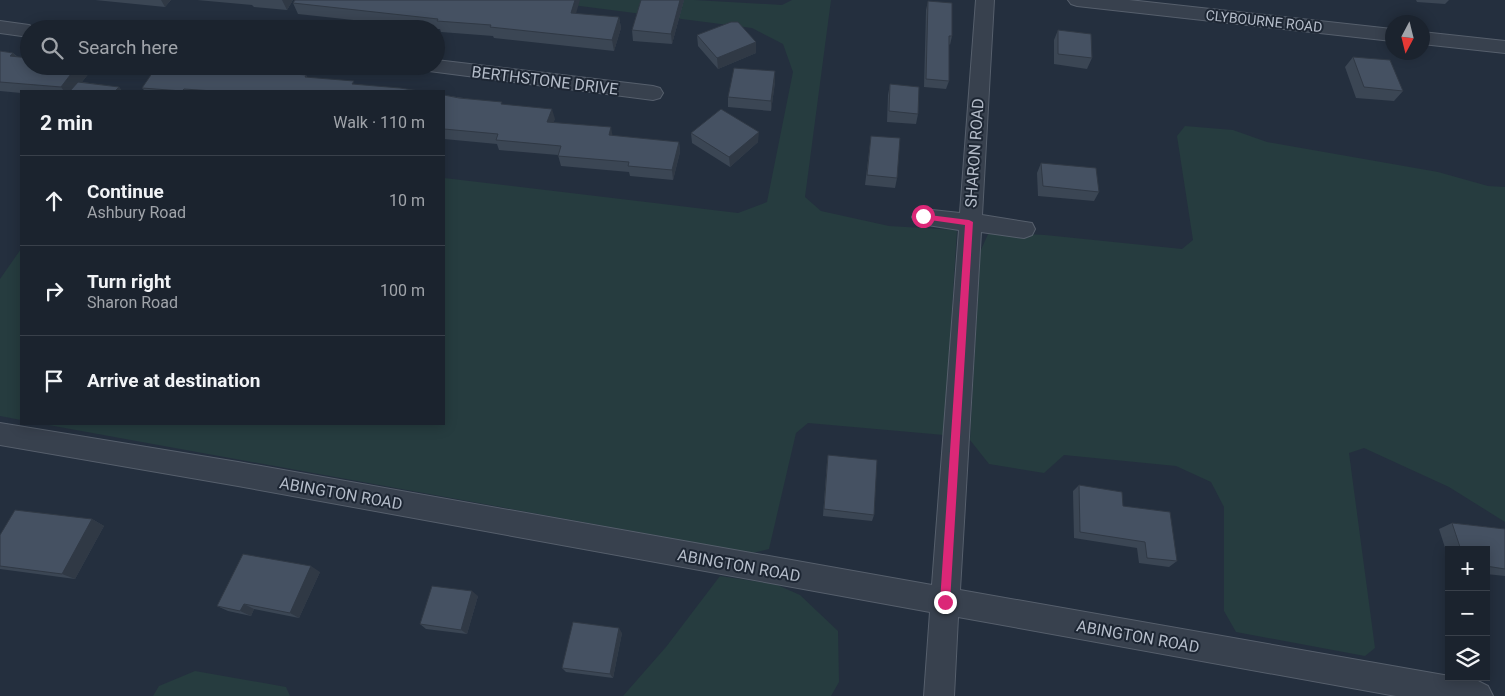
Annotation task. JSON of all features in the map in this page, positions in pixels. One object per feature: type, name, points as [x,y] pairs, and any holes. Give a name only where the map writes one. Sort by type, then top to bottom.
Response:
[{"type":"street","name":"SHARON ROAD","points":[[939,696],[985,0]]},
{"type":"street","name":"CLYBOURNE ROAD","points":[[1077,0],[1385,34]]},
{"type":"street","points":[[0,27],[20,30]]},
{"type":"street","points":[[1430,39],[1505,47]]},
{"type":"street","name":"BERTHSTONE DRIVE","points":[[445,67],[653,93]]},
{"type":"street","points":[[923,216],[1024,229]]},
{"type":"street","name":"ABINGTON ROAD","points":[[0,434],[248,476],[1478,696]]},
{"type":"green space","points":[[533,0],[694,0],[782,5],[792,0],[831,0],[805,197],[821,211],[889,226],[957,230],[944,435],[808,423],[796,433],[769,549],[753,553],[49,425],[445,425],[445,178],[738,213],[767,202],[793,72],[783,44],[752,28]]},
{"type":"green space","points":[[1185,126],[1233,130],[1267,142],[1438,172],[1488,186],[1505,187],[1505,522],[1449,487],[1364,448],[1349,453],[1375,648],[1365,656],[1236,632],[1224,611],[1224,507],[1211,482],[1176,466],[1064,455],[1044,473],[989,464],[970,440],[980,252],[989,232],[1045,235],[1182,249],[1193,240],[1177,136]]},
{"type":"green space","points":[[20,250],[20,420],[0,416],[0,279]]},
{"type":"green space","points":[[720,576],[775,584],[800,595],[838,631],[839,682],[831,696],[623,696],[666,647]]},
{"type":"green space","points":[[195,671],[286,687],[290,696],[153,696],[159,686]]},
{"type":"building","points":[[295,0],[575,0],[571,13],[619,17],[612,40],[293,3]]},
{"type":"building","points":[[641,0],[680,0],[671,34],[632,30]]},
{"type":"building","points":[[928,1],[952,3],[952,36],[949,36],[949,81],[926,79]]},
{"type":"building","points":[[731,22],[738,22],[756,42],[717,58],[697,35]]},
{"type":"building","points":[[1058,30],[1091,34],[1092,58],[1058,54]]},
{"type":"building","points":[[0,51],[13,53],[10,56],[20,57],[20,75],[70,75],[61,87],[0,82]]},
{"type":"building","points":[[1353,57],[1390,60],[1403,91],[1364,87]]},
{"type":"building","points":[[734,68],[775,71],[771,101],[728,97]]},
{"type":"building","points":[[151,75],[306,75],[305,77],[354,81],[352,84],[413,90],[169,90],[142,88]]},
{"type":"building","points":[[78,82],[119,87],[116,90],[71,90]]},
{"type":"building","points":[[890,84],[919,87],[918,114],[889,111]]},
{"type":"building","points":[[445,95],[502,102],[501,104],[552,109],[547,122],[611,127],[609,135],[679,142],[672,170],[628,166],[629,162],[558,156],[561,146],[496,140],[498,134],[445,129]]},
{"type":"building","points":[[721,109],[759,132],[729,157],[691,133]]},
{"type":"building","points":[[871,136],[900,138],[897,178],[867,175]]},
{"type":"building","points":[[1041,163],[1096,168],[1099,192],[1043,186]]},
{"type":"building","points":[[828,455],[877,460],[874,515],[824,509]]},
{"type":"building","points":[[1079,485],[1122,492],[1123,506],[1170,512],[1177,561],[1147,558],[1145,542],[1080,532]]},
{"type":"building","points":[[15,510],[92,519],[62,574],[0,566],[0,535]]},
{"type":"building","points":[[1452,523],[1505,529],[1505,569],[1490,567],[1490,546],[1460,546]]},
{"type":"building","points":[[243,554],[311,566],[290,613],[244,604],[240,611],[217,606]]},
{"type":"building","points":[[432,586],[472,591],[461,630],[420,624]]},
{"type":"building","points":[[573,622],[619,628],[610,674],[562,668]]},
{"type":"route","points":[[923,216],[969,222],[945,602]]}]
